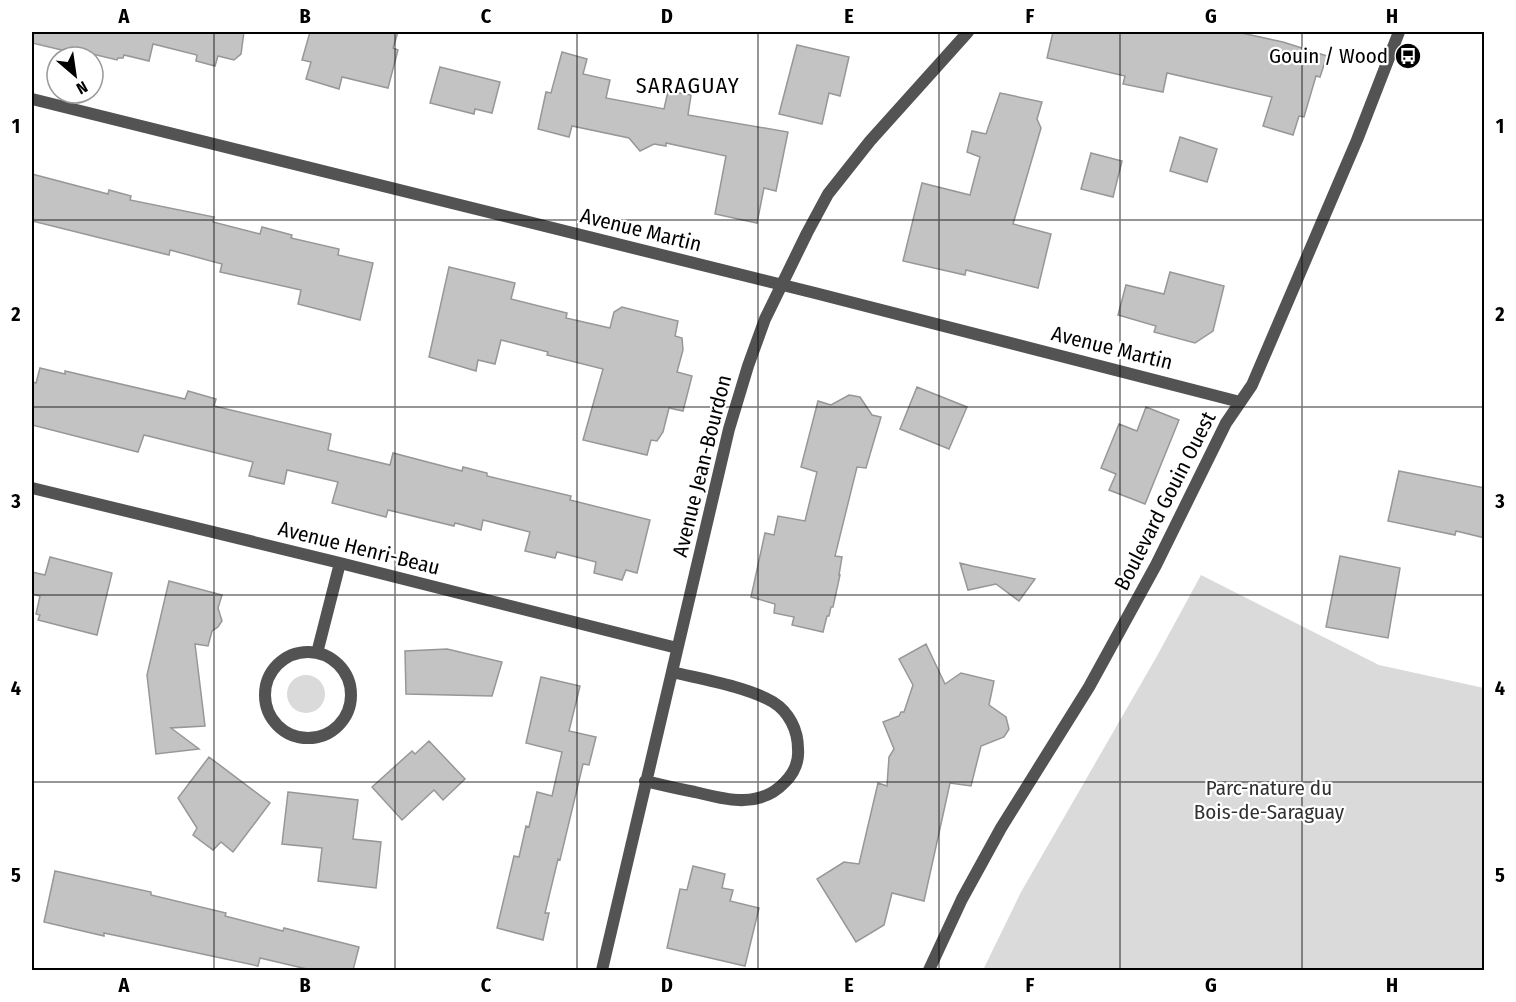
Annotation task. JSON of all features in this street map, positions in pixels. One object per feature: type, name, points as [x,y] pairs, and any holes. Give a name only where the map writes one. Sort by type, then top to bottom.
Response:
[{"type":"street","name":"Avenue Jean-Bourdon","points":[[602,970],[736,402],[765,319],[812,223],[842,175],[968,32]]},
{"type":"street","name":"Boulevard Gouin Ouest","points":[[929,970],[962,899],[1001,828],[1089,687],[1170,538],[1226,423],[1252,385],[1357,140],[1399,32]]},
{"type":"street","name":"Avenue Martin","points":[[32,99],[782,285],[1240,402]]},
{"type":"street","name":"Avenue Henri-Beau","points":[[32,488],[340,562],[677,648]]},
{"type":"street","points":[[318,653],[340,562]]},
{"type":"street","points":[[304,652],[318,653],[331,658],[342,668],[349,681],[351,696],[349,710],[342,723],[331,733],[317,738],[289,735],[278,727],[269,715],[265,702],[265,688],[269,675],[278,664],[290,656],[304,652]]},
{"type":"street","points":[[645,781],[725,799],[753,800],[770,795],[780,788],[796,765],[797,738],[793,723],[785,711],[772,702],[731,687],[672,672]]},
{"type":"green space","name":"Parc-nature du Bois-de-Saraguay","points":[[1201,575],[1379,665],[1484,688],[1484,970],[983,970],[1021,892]]},
{"type":"green space","points":[[306,675],[320,680],[325,694],[320,708],[306,713],[292,708],[287,694],[292,680]]},
{"type":"building","points":[[32,32],[244,32],[241,54],[234,60],[218,56],[215,66],[196,61],[197,55],[153,44],[149,61],[124,55],[123,58],[117,60],[105,57],[105,45],[45,46],[32,43]]},
{"type":"building","points":[[310,32],[398,32],[393,48],[398,50],[388,88],[342,77],[339,89],[306,79],[311,62],[302,60]]},
{"type":"building","points":[[1053,32],[1237,32],[1283,42],[1327,56],[1320,77],[1316,76],[1304,117],[1299,116],[1293,135],[1263,126],[1272,97],[1167,73],[1163,92],[1123,84],[1125,76],[1047,58]]},
{"type":"building","points":[[797,45],[849,57],[840,96],[829,93],[822,124],[779,114]]},
{"type":"building","points":[[562,52],[587,59],[583,74],[610,80],[606,98],[664,109],[668,91],[691,95],[688,115],[788,132],[776,191],[764,188],[757,223],[715,214],[726,156],[666,143],[666,146],[654,144],[640,151],[629,138],[572,126],[569,137],[538,129],[546,92],[551,93]]},
{"type":"building","points":[[440,67],[500,82],[492,113],[475,109],[474,114],[430,103]]},
{"type":"building","points":[[1000,93],[1042,102],[1037,119],[1041,128],[1013,224],[1051,234],[1038,288],[966,270],[965,275],[903,261],[922,183],[970,195],[980,157],[967,152],[972,131],[986,134]]},
{"type":"building","points":[[1180,137],[1217,149],[1207,182],[1170,171]]},
{"type":"building","points":[[1091,153],[1122,161],[1113,197],[1081,189]]},
{"type":"building","points":[[32,174],[108,194],[109,190],[131,196],[130,200],[214,217],[213,222],[260,234],[262,227],[292,235],[291,238],[339,249],[338,255],[373,263],[360,320],[298,304],[301,290],[220,272],[222,264],[170,250],[169,255],[32,221]]},
{"type":"building","points":[[449,267],[515,283],[511,299],[567,313],[566,318],[610,328],[614,312],[622,307],[678,321],[675,336],[682,338],[683,350],[677,372],[692,376],[683,411],[669,408],[663,432],[657,441],[651,440],[647,455],[583,440],[603,369],[547,355],[548,352],[501,340],[495,364],[478,360],[476,371],[429,357]]},
{"type":"building","points":[[1170,272],[1224,286],[1213,331],[1195,343],[1154,332],[1156,326],[1118,315],[1126,285],[1164,294]]},
{"type":"building","points":[[40,368],[65,374],[65,371],[185,399],[188,391],[216,399],[214,406],[331,434],[328,450],[390,465],[393,453],[462,471],[463,467],[487,473],[487,476],[571,496],[570,500],[650,520],[637,573],[626,570],[622,580],[594,573],[596,562],[557,552],[555,558],[525,551],[530,532],[483,520],[481,530],[388,510],[386,517],[332,503],[338,482],[287,470],[284,484],[249,476],[253,462],[144,435],[138,452],[32,425],[32,382],[36,383]]},
{"type":"building","points":[[917,387],[967,407],[949,449],[900,429]]},
{"type":"building","points":[[849,395],[860,397],[872,415],[881,417],[866,468],[857,467],[835,556],[842,557],[840,575],[833,607],[827,616],[823,632],[792,625],[794,617],[774,613],[775,604],[751,597],[765,533],[774,535],[778,516],[805,521],[817,472],[801,467],[818,401],[831,405]]},
{"type":"building","points":[[1146,407],[1179,420],[1145,504],[1109,490],[1116,474],[1101,468],[1119,424],[1137,431]]},
{"type":"building","points":[[1399,471],[1485,488],[1485,538],[1456,531],[1455,535],[1388,521]]},
{"type":"building","points":[[1340,556],[1400,568],[1388,638],[1326,627]]},
{"type":"building","points":[[50,557],[112,573],[97,635],[38,620],[40,615],[36,614],[40,596],[32,594],[32,572],[45,575]]},
{"type":"building","points":[[960,563],[1035,579],[1019,601],[996,584],[968,590]]},
{"type":"building","points":[[169,581],[222,595],[218,608],[222,621],[212,631],[208,646],[195,644],[205,726],[171,728],[199,749],[156,754],[147,675]]},
{"type":"building","points":[[926,644],[945,684],[961,673],[994,681],[989,705],[1006,717],[1009,729],[1004,737],[981,746],[971,786],[950,783],[924,901],[892,893],[884,925],[856,942],[817,879],[844,862],[859,864],[878,783],[887,786],[889,757],[894,749],[883,722],[904,712],[913,685],[899,659]]},
{"type":"building","points":[[447,649],[502,662],[492,696],[406,694],[405,651]]},
{"type":"building","points":[[541,677],[580,686],[569,731],[596,737],[589,765],[583,764],[560,860],[558,859],[545,913],[549,913],[543,940],[497,928],[514,856],[519,857],[537,792],[552,796],[562,752],[526,743]]},
{"type":"building","points":[[429,741],[465,779],[443,800],[434,790],[402,820],[372,787],[412,751],[415,754]]},
{"type":"building","points":[[209,757],[270,803],[233,852],[221,842],[213,850],[193,835],[197,828],[178,798]]},
{"type":"building","points":[[288,792],[358,800],[353,839],[381,842],[376,888],[318,881],[322,848],[282,844]]},
{"type":"building","points":[[693,866],[725,874],[722,888],[733,890],[730,901],[759,908],[745,966],[667,948],[680,889],[687,890]]},
{"type":"building","points":[[55,871],[151,892],[151,895],[226,913],[225,916],[283,931],[284,928],[359,947],[353,970],[311,970],[260,958],[258,966],[44,922]]},
{"type":"place","name":"Gouin / Wood","points":[[1408,56]]},
{"type":"district","name":"SARAGUAY","points":[[688,85]]}]
